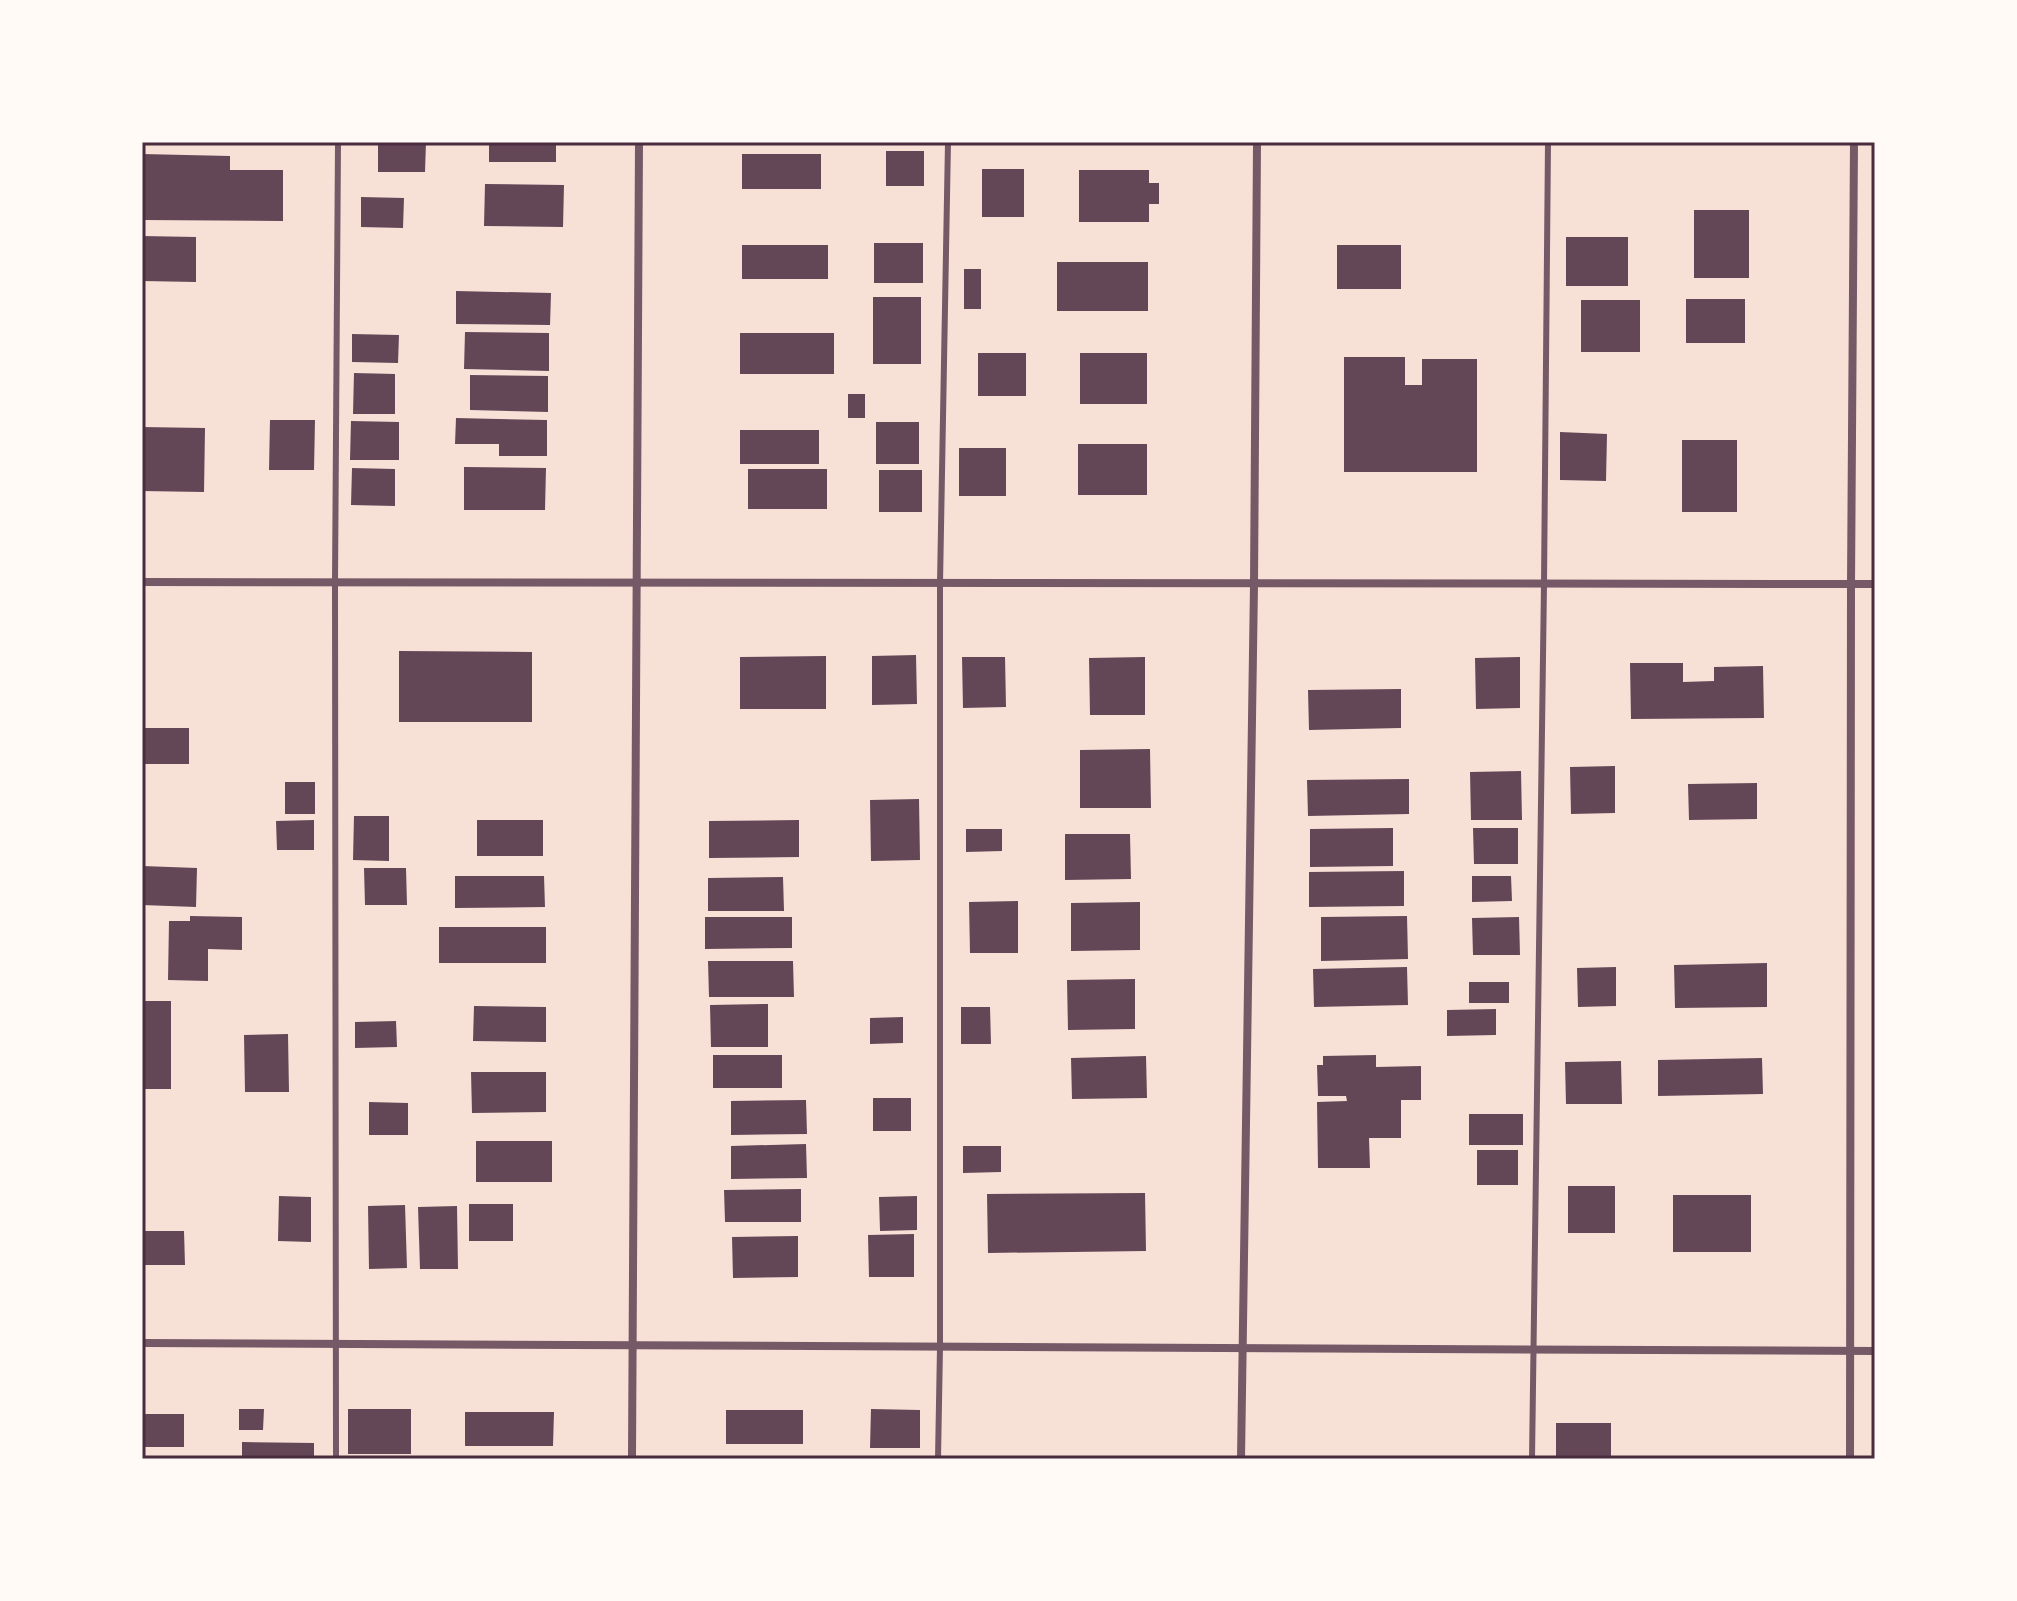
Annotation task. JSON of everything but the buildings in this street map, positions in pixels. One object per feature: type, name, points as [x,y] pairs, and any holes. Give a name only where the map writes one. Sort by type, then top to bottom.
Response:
[{"type":"street","points":[[632,1459],[639,142]]},
{"type":"street","points":[[1241,1459],[1257,142]]},
{"type":"street","points":[[1850,1459],[1854,142]]},
{"type":"street","points":[[142,582],[1875,584]]},
{"type":"street","points":[[142,1343],[1875,1351]]},
{"type":"lane","points":[[336,1459],[338,142]]},
{"type":"lane","points":[[938,1459],[940,583],[948,142]]},
{"type":"lane","points":[[1532,1459],[1548,142]]}]
